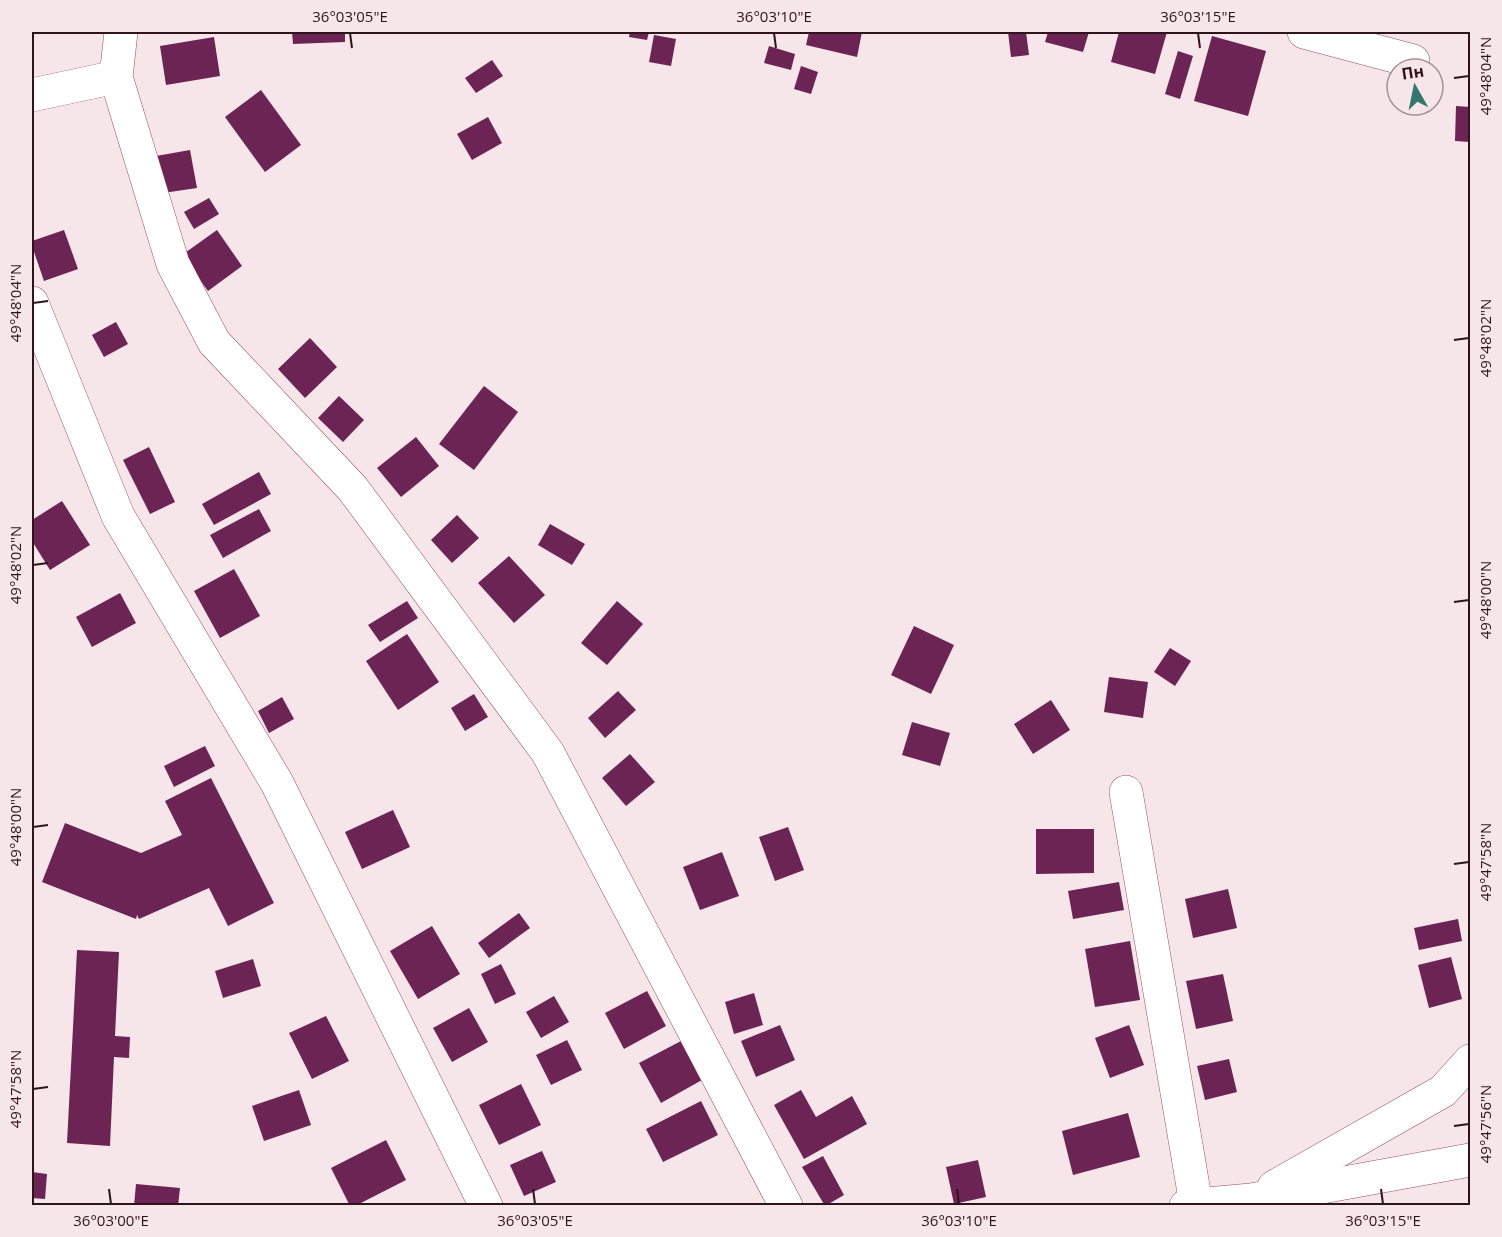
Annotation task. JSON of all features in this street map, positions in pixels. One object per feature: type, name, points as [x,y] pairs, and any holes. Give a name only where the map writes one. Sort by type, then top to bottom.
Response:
[{"type":"street","points":[[121,32],[116,77],[173,264],[214,342],[353,489],[548,753],[786,1206]]},
{"type":"street","points":[[1304,32],[1398,57]]},
{"type":"street","points":[[32,95],[116,77]]},
{"type":"street","points":[[32,303],[118,516],[277,783],[486,1206]]},
{"type":"street","points":[[1126,792],[1191,1205],[1251,1200],[1470,1160]]},
{"type":"street","points":[[1251,1200],[1443,1090],[1470,1061]]},
{"type":"building","points":[[292,32],[345,32],[345,42],[293,44]]},
{"type":"building","points":[[630,32],[649,32],[647,40],[629,37]]},
{"type":"building","points":[[809,32],[862,32],[857,57],[806,45]]},
{"type":"building","points":[[1008,32],[1026,32],[1029,55],[1011,57]]},
{"type":"building","points":[[1048,32],[1089,32],[1083,52],[1045,42]]},
{"type":"building","points":[[1119,32],[1167,32],[1155,74],[1111,62]]},
{"type":"building","points":[[654,35],[676,39],[671,66],[649,62]]},
{"type":"building","points":[[1212,36],[1266,51],[1248,116],[1194,101]]},
{"type":"building","points":[[214,37],[220,76],[166,85],[160,46]]},
{"type":"building","points":[[769,46],[795,54],[791,70],[764,63]]},
{"type":"building","points":[[1178,51],[1193,56],[1180,99],[1165,94]]},
{"type":"building","points":[[492,60],[503,76],[476,93],[465,78]]},
{"type":"building","points":[[801,66],[818,72],[811,94],[794,89]]},
{"type":"building","points":[[261,90],[301,145],[265,172],[225,117]]},
{"type":"building","points":[[1456,106],[1470,107],[1470,142],[1455,141]]},
{"type":"building","points":[[488,117],[502,143],[472,160],[457,134]]},
{"type":"building","points":[[190,150],[197,188],[163,193],[156,156]]},
{"type":"building","points":[[209,198],[219,214],[194,229],[184,212]]},
{"type":"building","points":[[64,230],[78,269],[44,281],[32,241]]},
{"type":"building","points":[[217,230],[242,266],[208,291],[182,255]]},
{"type":"building","points":[[116,322],[128,344],[104,357],[92,335]]},
{"type":"building","points":[[310,338],[337,367],[305,398],[278,369]]},
{"type":"building","points":[[484,386],[518,412],[474,470],[439,444]]},
{"type":"building","points":[[339,396],[364,420],[343,442],[318,418]]},
{"type":"building","points":[[416,437],[439,466],[401,497],[377,468]]},
{"type":"building","points":[[149,447],[175,502],[150,514],[123,460]]},
{"type":"building","points":[[259,472],[271,494],[214,525],[202,504]]},
{"type":"building","points":[[62,501],[90,545],[50,570],[32,541],[32,520]]},
{"type":"building","points":[[259,509],[271,531],[223,558],[210,535]]},
{"type":"building","points":[[457,515],[479,538],[452,563],[431,540]]},
{"type":"building","points":[[550,524],[585,544],[572,565],[538,545]]},
{"type":"building","points":[[509,556],[545,595],[514,623],[478,583]]},
{"type":"building","points":[[234,569],[260,616],[220,638],[194,591]]},
{"type":"building","points":[[120,593],[136,623],[92,647],[76,617]]},
{"type":"building","points":[[407,601],[418,618],[380,642],[368,625]]},
{"type":"building","points":[[617,601],[643,624],[607,665],[581,643]]},
{"type":"building","points":[[914,626],[954,645],[931,694],[891,675]]},
{"type":"building","points":[[407,634],[439,682],[398,710],[366,661]]},
{"type":"building","points":[[1170,648],[1191,661],[1175,686],[1154,672]]},
{"type":"building","points":[[1109,677],[1148,682],[1143,718],[1104,712]]},
{"type":"building","points":[[618,691],[636,710],[605,738],[588,718]]},
{"type":"building","points":[[474,694],[488,717],[465,731],[451,708]]},
{"type":"building","points":[[282,697],[294,719],[269,733],[258,711]]},
{"type":"building","points":[[1051,700],[1070,730],[1033,754],[1014,724]]},
{"type":"building","points":[[912,722],[950,733],[940,766],[902,755]]},
{"type":"building","points":[[205,746],[215,766],[174,787],[164,766]]},
{"type":"building","points":[[630,754],[655,782],[626,806],[602,778]]},
{"type":"building","points":[[211,778],[274,903],[228,926],[209,888],[139,919],[137,915],[136,919],[42,882],[65,823],[141,853],[182,835],[165,801]]},
{"type":"building","points":[[393,810],[410,847],[362,869],[345,832]]},
{"type":"building","points":[[788,827],[804,870],[775,881],[759,837]]},
{"type":"building","points":[[1036,829],[1094,829],[1094,873],[1036,874]]},
{"type":"building","points":[[722,852],[739,896],[700,910],[683,867]]},
{"type":"building","points":[[1119,882],[1124,910],[1073,919],[1068,891]]},
{"type":"building","points":[[1228,889],[1237,928],[1193,938],[1185,899]]},
{"type":"building","points":[[519,913],[530,928],[489,958],[478,943]]},
{"type":"building","points":[[1458,919],[1462,941],[1419,950],[1414,928]]},
{"type":"building","points":[[432,926],[460,974],[418,999],[390,951]]},
{"type":"building","points":[[1130,941],[1140,1000],[1095,1007],[1085,949]]},
{"type":"building","points":[[77,950],[119,952],[115,1036],[130,1037],[129,1058],[114,1057],[110,1146],[67,1143]]},
{"type":"building","points":[[1451,957],[1462,999],[1429,1008],[1418,965]]},
{"type":"building","points":[[253,959],[261,986],[223,998],[215,971]]},
{"type":"building","points":[[501,964],[516,994],[495,1004],[481,974]]},
{"type":"building","points":[[1223,974],[1233,1021],[1196,1029],[1186,981]]},
{"type":"building","points":[[647,991],[666,1026],[624,1049],[605,1013]]},
{"type":"building","points":[[754,993],[763,1025],[734,1034],[725,1002]]},
{"type":"building","points":[[554,996],[569,1022],[541,1038],[526,1012]]},
{"type":"building","points":[[469,1008],[488,1042],[452,1062],[433,1028]]},
{"type":"building","points":[[326,1016],[349,1061],[312,1079],[289,1033]]},
{"type":"building","points":[[780,1025],[795,1060],[756,1077],[741,1041]]},
{"type":"building","points":[[1129,1025],[1144,1065],[1110,1078],[1095,1038]]},
{"type":"building","points":[[567,1040],[582,1070],[551,1085],[536,1055]]},
{"type":"building","points":[[681,1041],[702,1080],[661,1103],[639,1063]]},
{"type":"building","points":[[1229,1059],[1237,1092],[1205,1100],[1197,1066]]},
{"type":"building","points":[[521,1084],[541,1125],[499,1145],[479,1105]]},
{"type":"building","points":[[299,1090],[311,1125],[264,1141],[252,1106]]},
{"type":"building","points":[[801,1090],[816,1117],[852,1096],[867,1124],[804,1159],[774,1105]]},
{"type":"building","points":[[701,1101],[718,1135],[663,1162],[646,1129]]},
{"type":"building","points":[[1128,1113],[1140,1157],[1073,1175],[1062,1131]]},
{"type":"building","points":[[386,1140],[406,1180],[355,1206],[350,1206],[331,1168]]},
{"type":"building","points":[[542,1151],[556,1182],[524,1196],[510,1165]]},
{"type":"building","points":[[823,1156],[844,1195],[825,1206],[802,1167]]},
{"type":"building","points":[[978,1160],[986,1197],[954,1204],[946,1167]]},
{"type":"building","points":[[32,1172],[47,1174],[45,1199],[32,1198]]},
{"type":"building","points":[[136,1184],[180,1188],[178,1206],[134,1206]]}]
